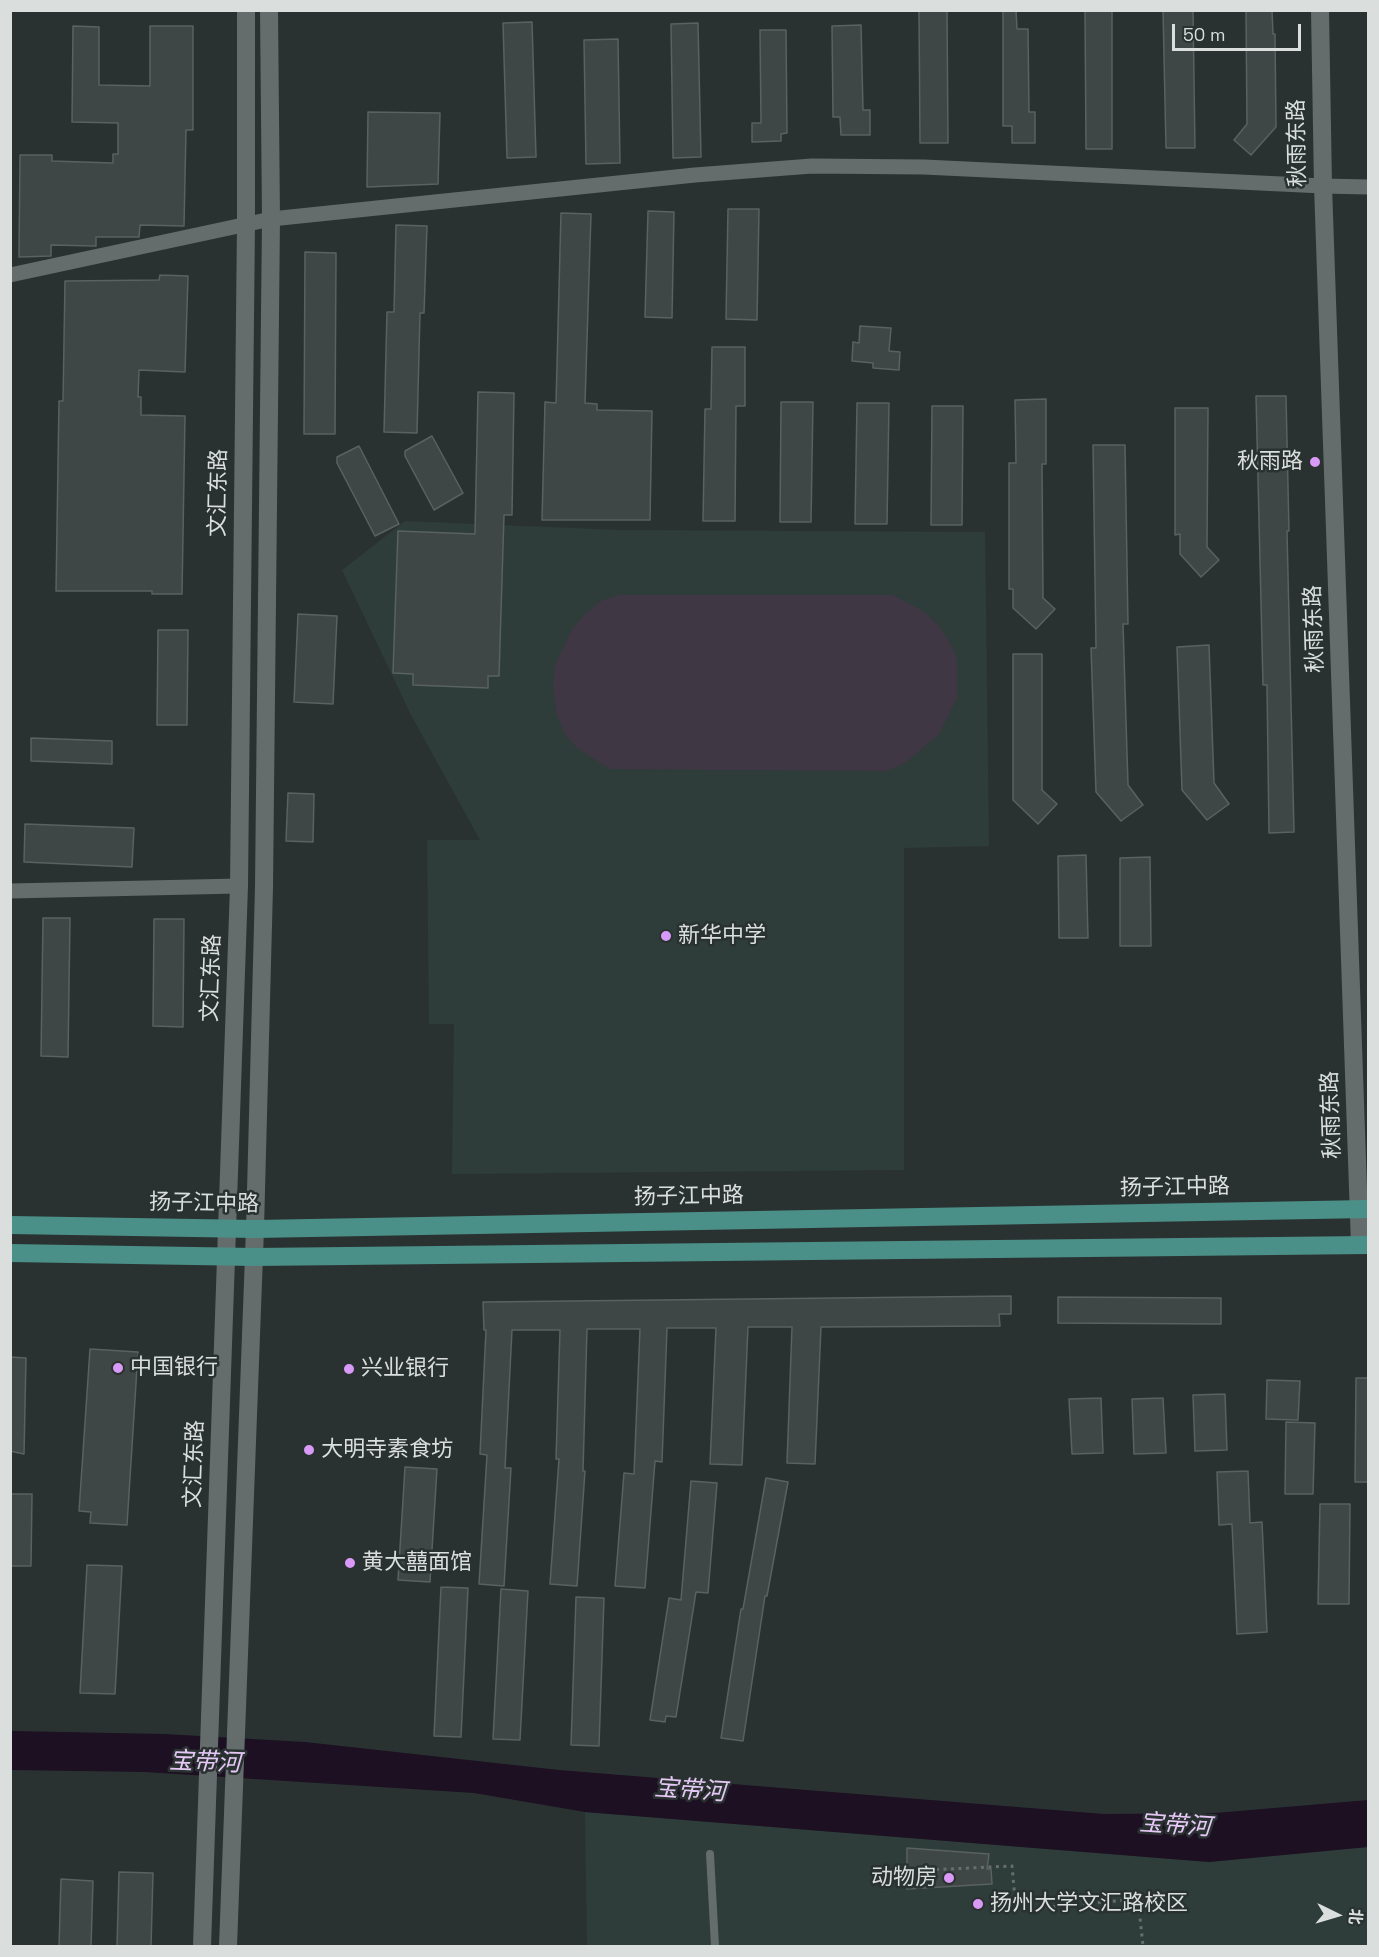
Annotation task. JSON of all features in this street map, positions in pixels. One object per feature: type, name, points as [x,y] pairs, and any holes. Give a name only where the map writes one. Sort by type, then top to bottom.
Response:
[{"type":"main road","name":"文汇东路","points":[[202,1947],[239,886],[246,10]]},
{"type":"main road","points":[[228,1947],[255,1229],[264,887],[271,219],[269,10]]},
{"type":"main road","name":"秋雨东路","points":[[1320,10],[1323,186],[1364,1245]]},
{"type":"main road","name":"扬子江中路","points":[[10,1225],[255,1229],[1364,1209]]},
{"type":"main road","points":[[10,1253],[254,1257],[1364,1245]]},
{"type":"street","points":[[10,275],[271,219],[812,166],[935,167],[1368,187]]},
{"type":"street","points":[[10,891],[239,886]]},
{"type":"lane","points":[[710,1854],[715,1947]]},
{"type":"path","points":[[906,1870],[1012,1866],[1017,1910],[1138,1899],[1143,1947]]},
{"type":"shaded area","name":"新华中学","points":[[405,521],[618,530],[985,532],[989,846],[904,848],[904,1170],[452,1174],[454,1024],[429,1024],[427,840],[480,840],[411,715],[342,570]]},
{"type":"shaded area","points":[[618,595],[893,595],[923,611],[937,624],[949,641],[957,659],[957,698],[939,734],[905,763],[886,771],[610,769],[577,748],[564,733],[556,713],[553,684],[555,666],[572,629],[601,601]]},
{"type":"shaded area","name":"扬州大学文汇路校区","points":[[585,1812],[1209,1862],[1368,1847],[1368,1946],[587,1946]]},
{"type":"water","name":"宝带河","points":[[11,1731],[165,1734],[305,1742],[559,1770],[1104,1814],[1215,1813],[1368,1800],[1368,1847],[1209,1862],[585,1812],[474,1793],[145,1772],[11,1770]]},
{"type":"building","points":[[919,10],[947,10],[948,143],[920,143]]},
{"type":"building","points":[[1003,10],[1016,10],[1017,29],[1028,29],[1029,112],[1035,112],[1035,143],[1012,143],[1012,126],[1003,126]]},
{"type":"building","points":[[1085,10],[1112,10],[1112,149],[1086,149]]},
{"type":"building","points":[[1163,10],[1193,10],[1195,148],[1166,148]]},
{"type":"building","points":[[1246,10],[1272,10],[1273,34],[1275,34],[1276,127],[1251,155],[1234,140],[1247,124]]},
{"type":"building","points":[[532,22],[536,157],[507,158],[503,23]]},
{"type":"building","points":[[698,23],[701,157],[673,158],[671,24]]},
{"type":"building","points":[[861,25],[863,110],[870,110],[870,135],[841,135],[840,117],[833,117],[832,26]]},
{"type":"building","points":[[73,26],[99,27],[99,85],[150,86],[150,26],[193,26],[193,130],[186,130],[184,226],[140,225],[139,237],[96,237],[96,246],[51,245],[51,256],[19,257],[20,155],[52,155],[52,161],[113,163],[113,154],[118,154],[118,123],[72,122]]},
{"type":"building","points":[[760,30],[786,30],[787,133],[781,134],[781,141],[752,142],[752,123],[761,123]]},
{"type":"building","points":[[618,39],[620,163],[586,164],[584,40]]},
{"type":"building","points":[[368,112],[440,113],[438,184],[367,187]]},
{"type":"building","points":[[728,209],[759,209],[757,320],[726,319]]},
{"type":"building","points":[[648,211],[674,212],[672,318],[645,317]]},
{"type":"building","points":[[561,213],[591,214],[585,403],[597,404],[597,410],[652,411],[650,520],[542,520],[545,402],[556,403]]},
{"type":"building","points":[[396,225],[427,226],[424,313],[420,313],[417,433],[384,432],[387,312],[394,312]]},
{"type":"building","points":[[305,252],[336,253],[335,434],[304,434]]},
{"type":"building","points":[[160,275],[188,276],[185,372],[139,370],[138,397],[141,397],[141,415],[185,416],[182,594],[152,594],[152,591],[56,591],[59,401],[63,401],[65,281],[159,280]]},
{"type":"building","points":[[860,326],[891,328],[889,351],[900,352],[899,370],[873,368],[873,363],[852,361],[853,342],[859,343]]},
{"type":"building","points":[[712,347],[745,347],[745,406],[736,406],[735,521],[703,521],[705,409],[711,409]]},
{"type":"building","points":[[478,392],[514,393],[512,515],[504,515],[499,676],[488,676],[488,688],[413,685],[413,674],[393,673],[398,531],[475,534]]},
{"type":"building","points":[[1256,396],[1286,396],[1294,832],[1269,833],[1267,685],[1263,685]]},
{"type":"building","points":[[1046,399],[1046,464],[1042,464],[1043,598],[1055,609],[1036,629],[1013,608],[1013,589],[1009,589],[1009,463],[1016,463],[1015,400]]},
{"type":"building","points":[[781,402],[813,402],[811,522],[780,522]]},
{"type":"building","points":[[857,403],[889,403],[887,524],[855,524]]},
{"type":"building","points":[[932,406],[963,406],[962,525],[931,525]]},
{"type":"building","points":[[1175,408],[1208,408],[1207,547],[1219,560],[1201,577],[1180,554],[1180,534],[1175,535]]},
{"type":"building","points":[[432,436],[463,493],[434,510],[405,456],[405,451]]},
{"type":"building","points":[[1093,445],[1125,445],[1128,624],[1123,624],[1128,785],[1143,805],[1121,821],[1096,792],[1091,648],[1096,648]]},
{"type":"building","points":[[359,446],[399,524],[375,536],[337,463],[337,457]]},
{"type":"building","points":[[298,614],[337,616],[333,704],[294,702]]},
{"type":"building","points":[[158,630],[188,630],[187,725],[157,725]]},
{"type":"building","points":[[1209,645],[1214,783],[1229,804],[1207,820],[1182,790],[1177,647]]},
{"type":"building","points":[[1013,654],[1042,654],[1042,790],[1057,804],[1038,824],[1013,800]]},
{"type":"building","points":[[31,738],[112,741],[112,764],[31,761]]},
{"type":"building","points":[[288,793],[314,794],[313,842],[286,841]]},
{"type":"building","points":[[25,824],[134,828],[132,867],[24,862]]},
{"type":"building","points":[[1086,855],[1088,938],[1059,938],[1058,856]]},
{"type":"building","points":[[1150,857],[1151,946],[1120,946],[1120,858]]},
{"type":"building","points":[[43,918],[70,918],[68,1057],[41,1056]]},
{"type":"building","points":[[154,919],[184,919],[183,1027],[153,1026]]},
{"type":"building","points":[[1011,1296],[1011,1314],[999,1314],[1000,1326],[821,1327],[815,1464],[787,1463],[792,1327],[748,1327],[742,1465],[710,1464],[716,1328],[667,1328],[662,1462],[655,1461],[645,1588],[615,1586],[624,1473],[634,1474],[640,1329],[587,1329],[583,1471],[585,1471],[577,1586],[550,1584],[559,1459],[556,1459],[560,1330],[512,1330],[505,1468],[511,1468],[504,1586],[479,1584],[487,1455],[480,1454],[486,1330],[484,1330],[483,1302]]},
{"type":"building","points":[[1058,1297],[1221,1298],[1221,1324],[1058,1323]]},
{"type":"building","points":[[90,1349],[138,1352],[127,1525],[90,1523],[91,1512],[79,1511]]},
{"type":"building","points":[[10,1357],[26,1358],[24,1454],[10,1451]]},
{"type":"building","points":[[1356,1378],[1368,1378],[1368,1482],[1355,1482]]},
{"type":"building","points":[[1267,1380],[1300,1381],[1298,1420],[1266,1419]]},
{"type":"building","points":[[1225,1394],[1227,1450],[1195,1451],[1193,1395]]},
{"type":"building","points":[[1101,1398],[1103,1453],[1072,1454],[1069,1399]]},
{"type":"building","points":[[1163,1398],[1166,1453],[1134,1454],[1132,1399]]},
{"type":"building","points":[[1286,1422],[1315,1423],[1313,1494],[1285,1494]]},
{"type":"building","points":[[405,1467],[437,1469],[430,1582],[398,1580]]},
{"type":"building","points":[[1248,1471],[1250,1523],[1262,1522],[1267,1632],[1237,1634],[1232,1524],[1219,1525],[1217,1472]]},
{"type":"building","points":[[766,1478],[788,1482],[767,1596],[765,1596],[743,1741],[721,1738],[741,1609],[743,1609]]},
{"type":"building","points":[[691,1481],[717,1483],[708,1593],[696,1592],[676,1717],[666,1716],[665,1722],[650,1720],[669,1598],[681,1600]]},
{"type":"building","points":[[10,1494],[32,1494],[31,1566],[10,1566]]},
{"type":"building","points":[[1320,1504],[1350,1504],[1349,1604],[1318,1604]]},
{"type":"building","points":[[87,1565],[122,1566],[115,1694],[80,1693]]},
{"type":"building","points":[[441,1587],[468,1588],[461,1737],[434,1736]]},
{"type":"building","points":[[501,1589],[528,1591],[520,1740],[493,1739]]},
{"type":"building","points":[[576,1597],[604,1598],[599,1746],[571,1745]]},
{"type":"building","points":[[907,1848],[989,1854],[987,1869],[991,1869],[992,1884],[907,1889]]},
{"type":"building","points":[[119,1872],[153,1873],[151,1947],[117,1947]]},
{"type":"building","points":[[61,1879],[93,1881],[91,1947],[59,1947]]},
{"type":"place","name":"秋雨路","points":[[1315,462]]},
{"type":"place","name":"新华中学","points":[[666,936]]},
{"type":"place","name":"中国银行","points":[[118,1368]]},
{"type":"place","name":"兴业银行","points":[[349,1369]]},
{"type":"place","name":"大明寺素食坊","points":[[309,1450]]},
{"type":"place","name":"黄大囍面馆","points":[[350,1563]]},
{"type":"place","name":"动物房","points":[[949,1878]]},
{"type":"place","name":"扬州大学文汇路校区","points":[[978,1904]]}]
